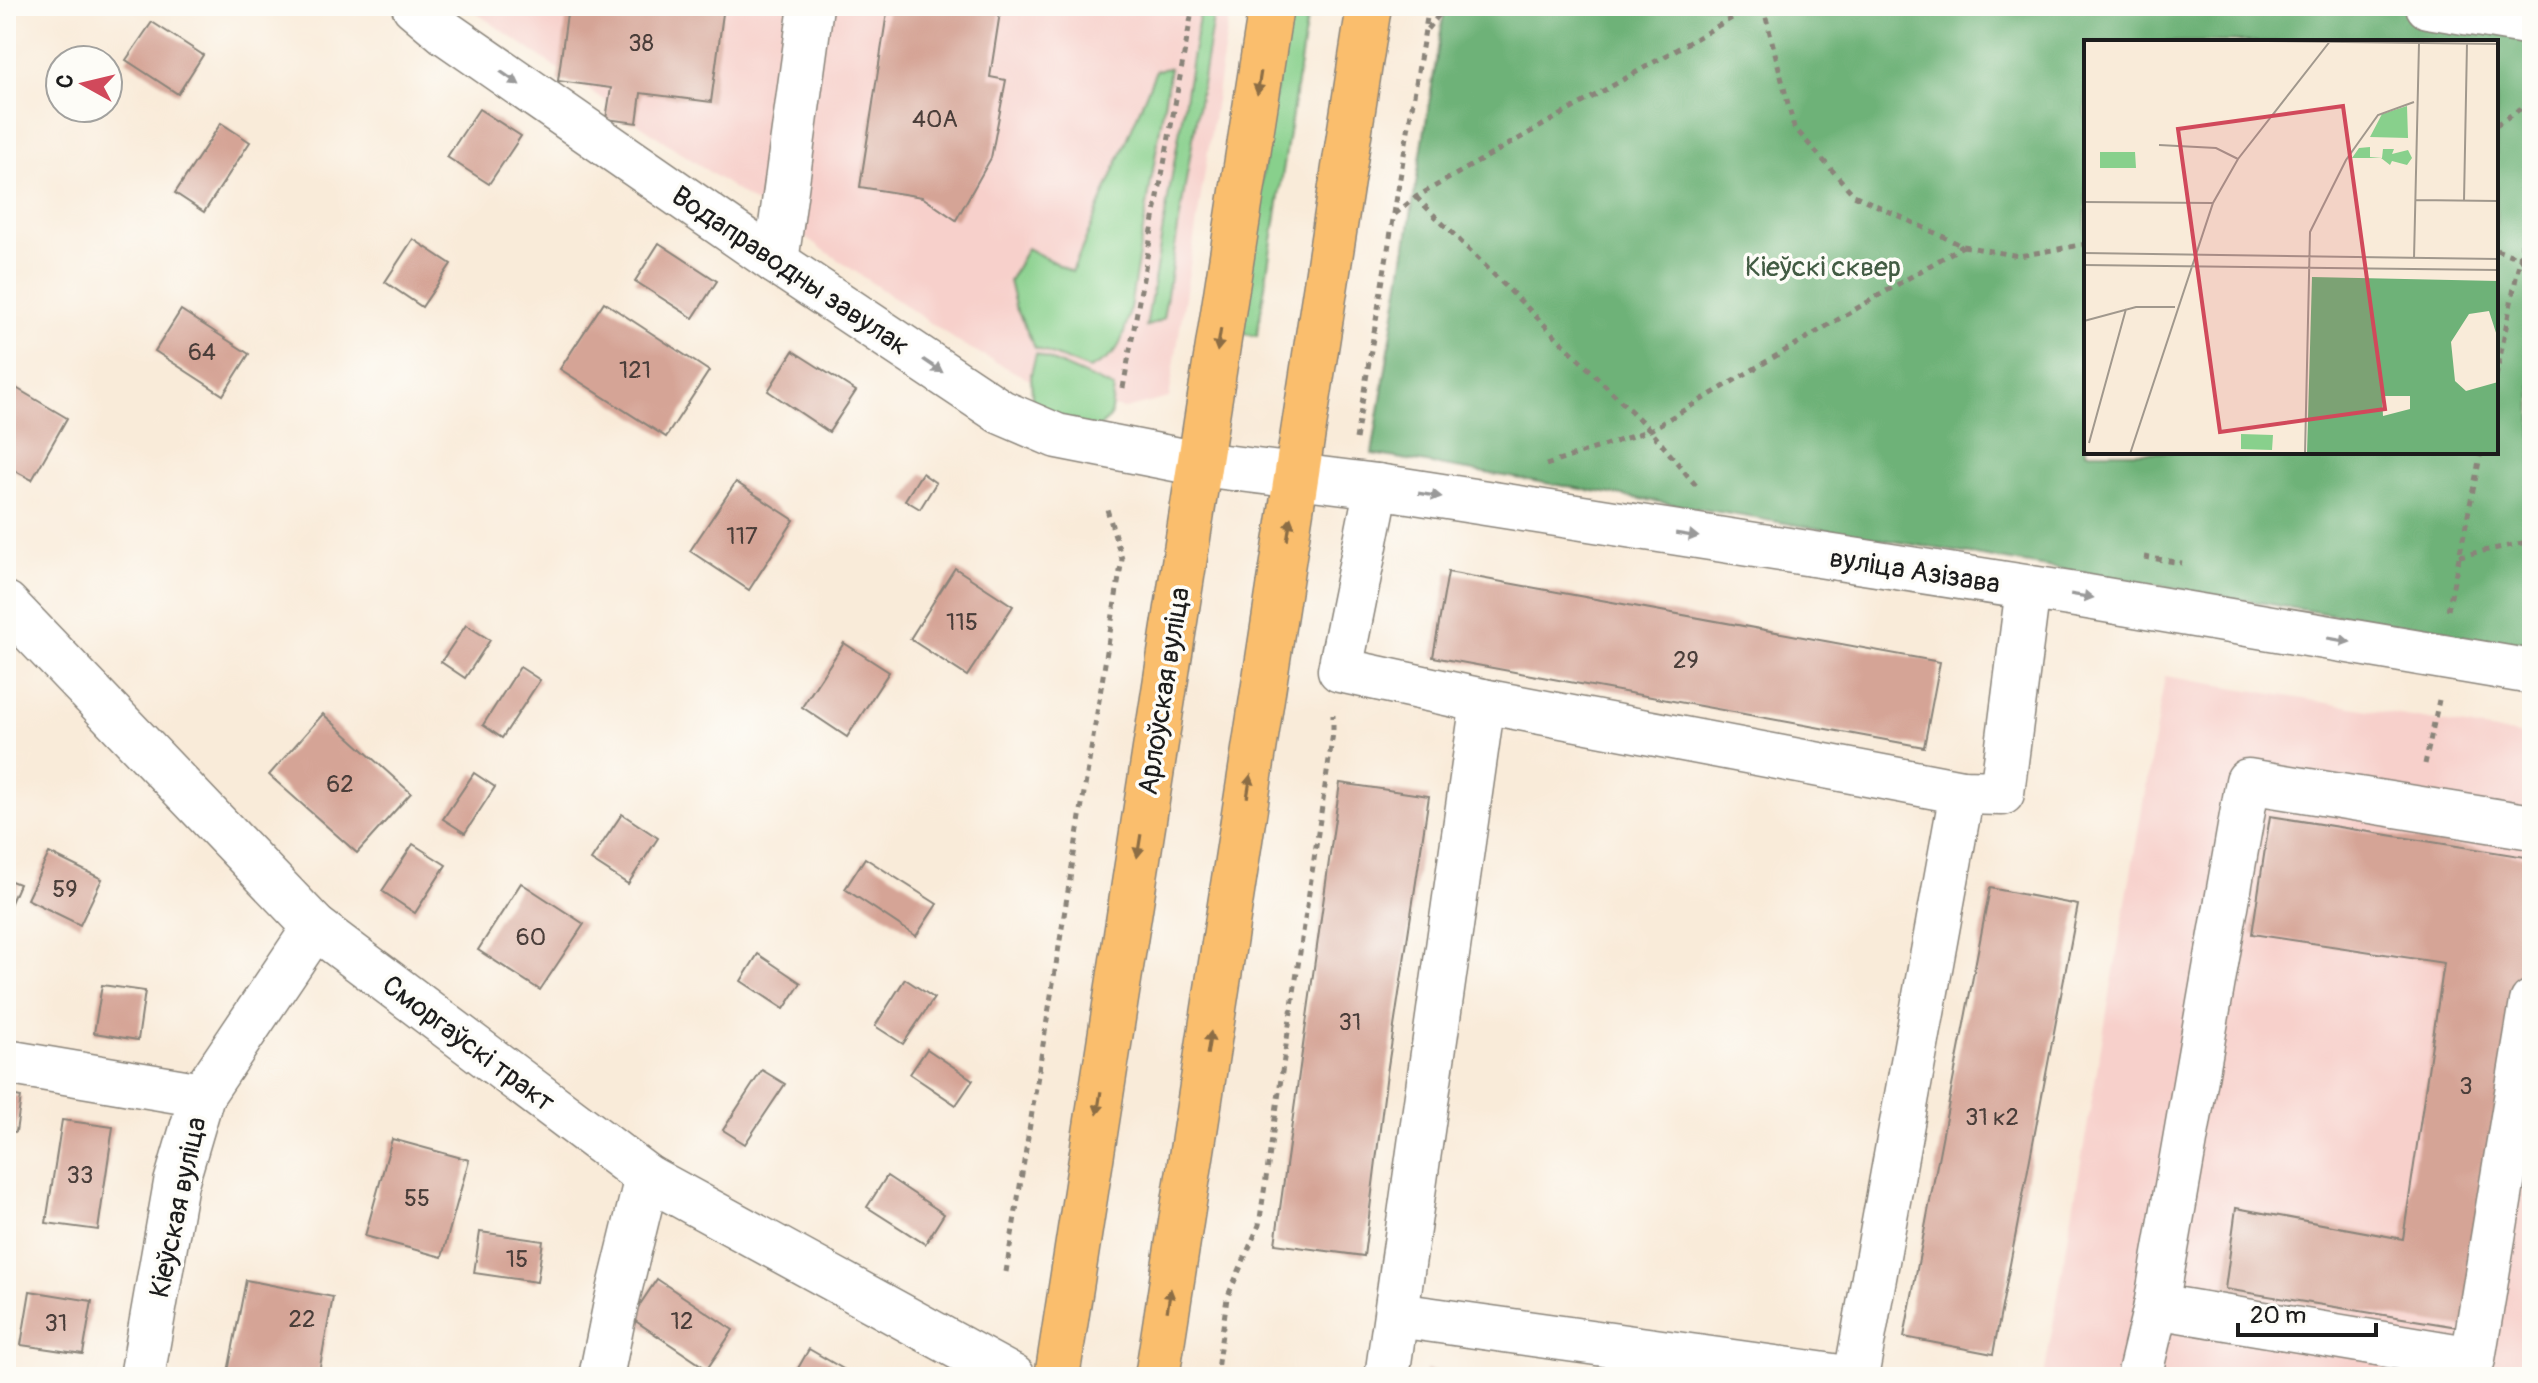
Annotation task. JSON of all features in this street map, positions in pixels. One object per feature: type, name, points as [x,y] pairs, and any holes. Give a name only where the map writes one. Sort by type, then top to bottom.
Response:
[{"type":"main road","name":"Арлоўская вуліца","points":[[1057,1377],[1271,6]]},
{"type":"main road","points":[[1157,1377],[1369,6]]},
{"type":"street","points":[[776,262],[811,6]]},
{"type":"street","points":[[2428,6],[2532,23]]},
{"type":"street","name":"Водаправодны завулак","points":[[441,15],[776,262],[1001,412],[1057,436],[1200,464],[1298,477]]},
{"type":"street","name":"вуліца Азізава","points":[[1298,477],[1377,486],[2028,588],[2532,672]]},
{"type":"street","points":[[1377,486],[1340,670],[1483,701],[1962,792],[2002,793],[2028,588]]},
{"type":"street","name":"Сморгаўскі тракт","points":[[6,604],[315,927],[647,1177],[1013,1377]]},
{"type":"street","points":[[1387,1377],[1483,701]]},
{"type":"street","points":[[2139,1377],[2156,1306],[2248,781],[2532,827]]},
{"type":"street","points":[[1856,1377],[1962,792]]},
{"type":"street","name":"Кіеўская вуліца","points":[[142,1377],[176,1183],[202,1095],[315,927]]},
{"type":"street","points":[[2156,1306],[2473,1359],[2532,1002]]},
{"type":"street","points":[[6,1062],[202,1095]]},
{"type":"street","points":[[601,1377],[647,1177]]},
{"type":"street","points":[[1397,1315],[1840,1377]]},
{"type":"path","points":[[1123,388],[1193,6]]},
{"type":"path","points":[[1355,447],[1429,6]]},
{"type":"path","points":[[1424,32],[1447,6]]},
{"type":"path","points":[[1394,215],[1416,197],[1753,6]]},
{"type":"path","points":[[1763,6],[1794,127],[1854,195],[1963,246],[2019,256],[2084,244]]},
{"type":"path","points":[[2498,124],[2532,101]]},
{"type":"path","points":[[2498,367],[2532,181]]},
{"type":"path","points":[[1416,197],[1650,430],[1703,494]]},
{"type":"path","points":[[1533,469],[1650,430],[1963,246]]},
{"type":"path","points":[[2498,251],[2520,258],[2532,267]]},
{"type":"path","points":[[2448,610],[2481,454]]},
{"type":"path","points":[[1006,1272],[1122,559],[1106,506]]},
{"type":"path","points":[[2459,556],[2532,541]]},
{"type":"path","points":[[2416,808],[2440,696]]},
{"type":"path","points":[[1216,1377],[1227,1298],[1259,1225],[1331,748],[1334,704]]},
{"type":"shaded area","points":[[466,6],[1231,6],[1169,398],[1125,409],[1069,401],[960,343]]},
{"type":"shaded area","points":[[2165,676],[2532,737],[2532,1377],[2044,1377]]},
{"type":"green space","points":[[1201,6],[1215,6],[1163,319],[1146,327]]},
{"type":"green space","points":[[1288,6],[1309,6],[1257,336],[1238,333]]},
{"type":"green space","name":"Кіеўскі сквер","points":[[1445,6],[2428,6],[2532,23],[2532,648],[1372,454]]},
{"type":"green space","points":[[1170,68],[1129,314],[1118,348],[1107,359],[1089,369],[1035,348],[1015,306],[1009,281],[1027,248],[1072,272],[1156,70]]},
{"type":"green space","points":[[1036,354],[1114,388],[1110,418],[1095,431],[1049,416],[1032,400],[1031,374]]},
{"type":"building","points":[[568,6],[724,6],[711,102],[641,93],[637,123],[606,119],[611,88],[558,81]]},
{"type":"building","points":[[888,6],[1001,6],[990,77],[1006,80],[991,158],[956,220],[922,197],[860,187]]},
{"type":"building","points":[[152,22],[203,55],[178,94],[126,60]]},
{"type":"building","points":[[479,109],[521,136],[489,184],[447,157]]},
{"type":"building","points":[[221,123],[250,142],[204,212],[175,193]]},
{"type":"building","points":[[413,239],[451,264],[422,307],[385,282]]},
{"type":"building","points":[[659,243],[717,281],[693,318],[635,281]]},
{"type":"building","points":[[604,302],[709,371],[666,437],[560,369]]},
{"type":"building","points":[[181,310],[249,354],[223,395],[155,351]]},
{"type":"building","points":[[793,351],[856,391],[829,432],[768,391]]},
{"type":"building","points":[[6,382],[67,418],[32,480],[6,466]]},
{"type":"building","points":[[922,473],[936,483],[920,509],[905,500]]},
{"type":"building","points":[[736,482],[794,520],[749,590],[690,551]]},
{"type":"building","points":[[955,568],[1013,606],[967,676],[910,639]]},
{"type":"building","points":[[1448,572],[1940,662],[1924,747],[1433,657]]},
{"type":"building","points":[[466,625],[490,640],[465,678],[441,662]]},
{"type":"building","points":[[844,643],[889,672],[847,737],[802,707]]},
{"type":"building","points":[[520,667],[540,680],[502,738],[483,725]]},
{"type":"building","points":[[323,714],[411,793],[357,853],[269,775]]},
{"type":"building","points":[[474,773],[495,787],[465,833],[443,819]]},
{"type":"building","points":[[1340,783],[1429,796],[1387,1073],[1364,1256],[1275,1244]]},
{"type":"building","points":[[622,814],[658,838],[628,884],[591,860]]},
{"type":"building","points":[[2270,816],[2532,858],[2532,923],[2470,1329],[2225,1289],[2236,1208],[2403,1239],[2444,963],[2252,934]]},
{"type":"building","points":[[413,844],[446,865],[415,913],[382,891]]},
{"type":"building","points":[[49,853],[102,879],[80,925],[27,899]]},
{"type":"building","points":[[865,858],[937,904],[916,936],[845,889]]},
{"type":"building","points":[[6,879],[19,884],[6,914]]},
{"type":"building","points":[[521,883],[584,924],[540,990],[478,950]]},
{"type":"building","points":[[1990,888],[2078,905],[1993,1354],[1904,1337]]},
{"type":"building","points":[[758,954],[801,983],[784,1009],[741,981]]},
{"type":"building","points":[[905,979],[934,998],[903,1044],[875,1026]]},
{"type":"building","points":[[102,985],[145,991],[138,1040],[94,1033]]},
{"type":"building","points":[[927,1049],[973,1080],[956,1105],[910,1074]]},
{"type":"building","points":[[762,1070],[785,1084],[745,1144],[723,1130]]},
{"type":"building","points":[[6,1094],[21,1097],[16,1132],[6,1131]]},
{"type":"building","points":[[62,1120],[113,1127],[98,1230],[46,1223]]},
{"type":"building","points":[[392,1139],[469,1160],[442,1257],[365,1236]]},
{"type":"building","points":[[887,1176],[944,1214],[925,1244],[867,1207]]},
{"type":"building","points":[[480,1232],[543,1241],[537,1282],[474,1273]]},
{"type":"building","points":[[657,1279],[733,1330],[707,1369],[631,1318]]},
{"type":"building","points":[[246,1280],[333,1297],[318,1377],[227,1377]]},
{"type":"building","points":[[30,1291],[92,1301],[83,1354],[21,1345]]},
{"type":"building","points":[[809,1349],[857,1377],[793,1377]]},
{"type":"building","points":[[1426,1370],[1461,1375],[1461,1377],[1425,1377]]}]
